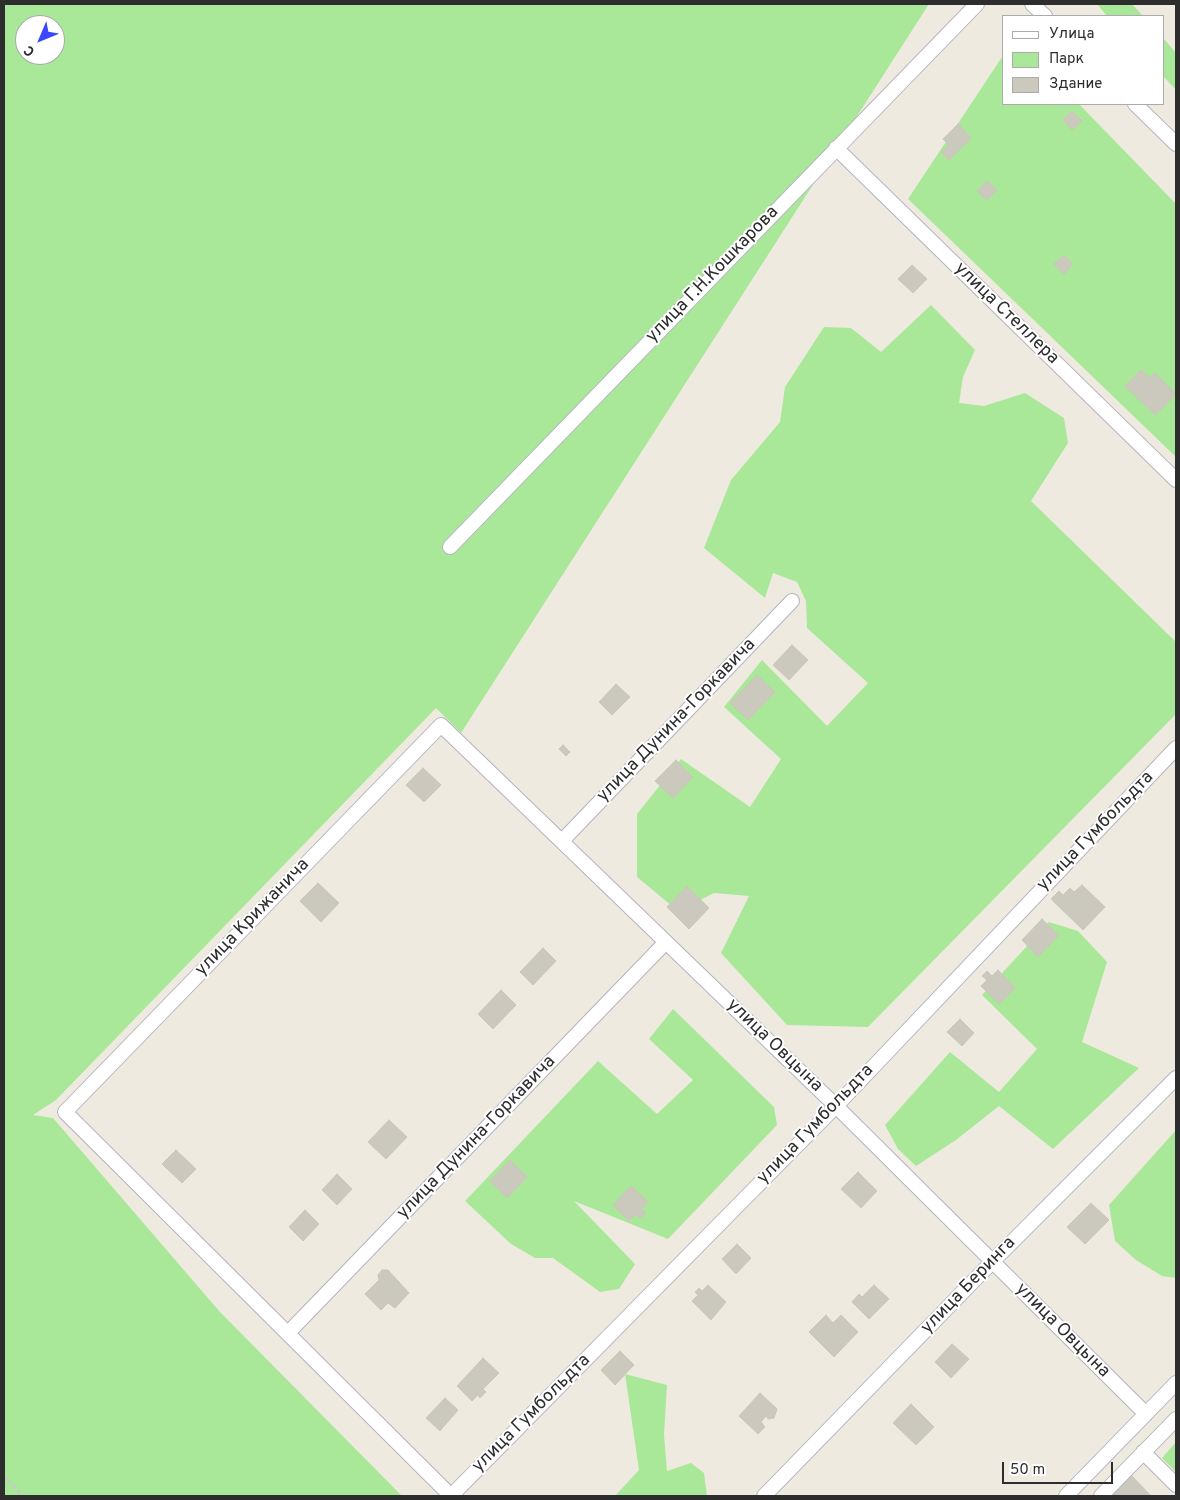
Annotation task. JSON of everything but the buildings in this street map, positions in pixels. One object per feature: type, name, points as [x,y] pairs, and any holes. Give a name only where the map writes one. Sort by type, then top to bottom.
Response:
[{"type":"street","name":"улица Г.Н.Кошкарова","points":[[450,546],[977,4]]},
{"type":"street","points":[[1032,4],[1044,15]]},
{"type":"street","points":[[1136,105],[1176,144]]},
{"type":"street","name":"улица Стеллера","points":[[836,148],[1176,480]]},
{"type":"street","name":"улица Дунина-Горкавича","points":[[562,842],[792,600]]},
{"type":"street","name":"улица Овцына","points":[[441,725],[836,1106],[1146,1414]]},
{"type":"street","name":"улица Крижанича","points":[[288,1333],[65,1112],[441,725]]},
{"type":"street","name":"улица Гумбольдта","points":[[451,1496],[836,1106],[1174,755]]},
{"type":"street","name":"улица Дунина-Горкавича","points":[[288,1333],[666,942]]},
{"type":"street","name":"улица Беринга","points":[[764,1496],[992,1262],[1176,1078]]},
{"type":"street","points":[[288,1333],[451,1496]]},
{"type":"street","points":[[1066,1496],[1176,1384]]},
{"type":"street","points":[[1101,1496],[1176,1419]]},
{"type":"street","points":[[1143,1452],[1176,1485]]},
{"type":"path","points":[[4,1476],[23,1496]]},
{"type":"green space","points":[[4,4],[929,4],[461,733],[436,708],[56,1100],[33,1115],[53,1118],[220,1312],[402,1496],[4,1496]]},
{"type":"green space","points":[[1097,4],[1132,4],[1142,15],[1106,15]]},
{"type":"green space","points":[[1165,40],[1176,53],[1176,90],[1165,78]]},
{"type":"green space","points":[[1002,57],[1002,105],[1080,105],[1176,204],[1176,457],[908,199]]},
{"type":"green space","points":[[931,305],[975,350],[963,377],[959,403],[984,406],[1025,393],[1064,418],[1068,443],[1031,501],[1176,642],[1176,714],[868,1027],[787,1025],[721,953],[749,896],[714,893],[678,911],[637,877],[637,814],[681,759],[750,807],[781,759],[724,707],[762,660],[827,726],[868,683],[807,628],[806,601],[797,582],[773,573],[765,598],[704,548],[731,480],[780,422],[785,387],[824,327],[851,328],[881,352]]},
{"type":"green space","points":[[1049,922],[1078,931],[1107,962],[1082,1042],[1139,1068],[1053,1149],[999,1106],[956,1140],[916,1166],[898,1149],[885,1125],[950,1052],[999,1092],[1037,1049],[982,995]]},
{"type":"green space","points":[[673,1009],[774,1107],[777,1125],[668,1239],[574,1201],[635,1264],[619,1289],[600,1292],[553,1258],[535,1258],[511,1244],[465,1201],[598,1061],[657,1114],[693,1080],[649,1039]]},
{"type":"green space","points":[[1176,1130],[1176,1278],[1162,1276],[1136,1260],[1115,1241],[1109,1205]]},
{"type":"green space","points":[[625,1374],[667,1385],[664,1435],[667,1471],[691,1463],[704,1473],[707,1496],[615,1496],[639,1470]]},
{"type":"green space","points":[[1176,1442],[1176,1472],[1162,1458]]}]
